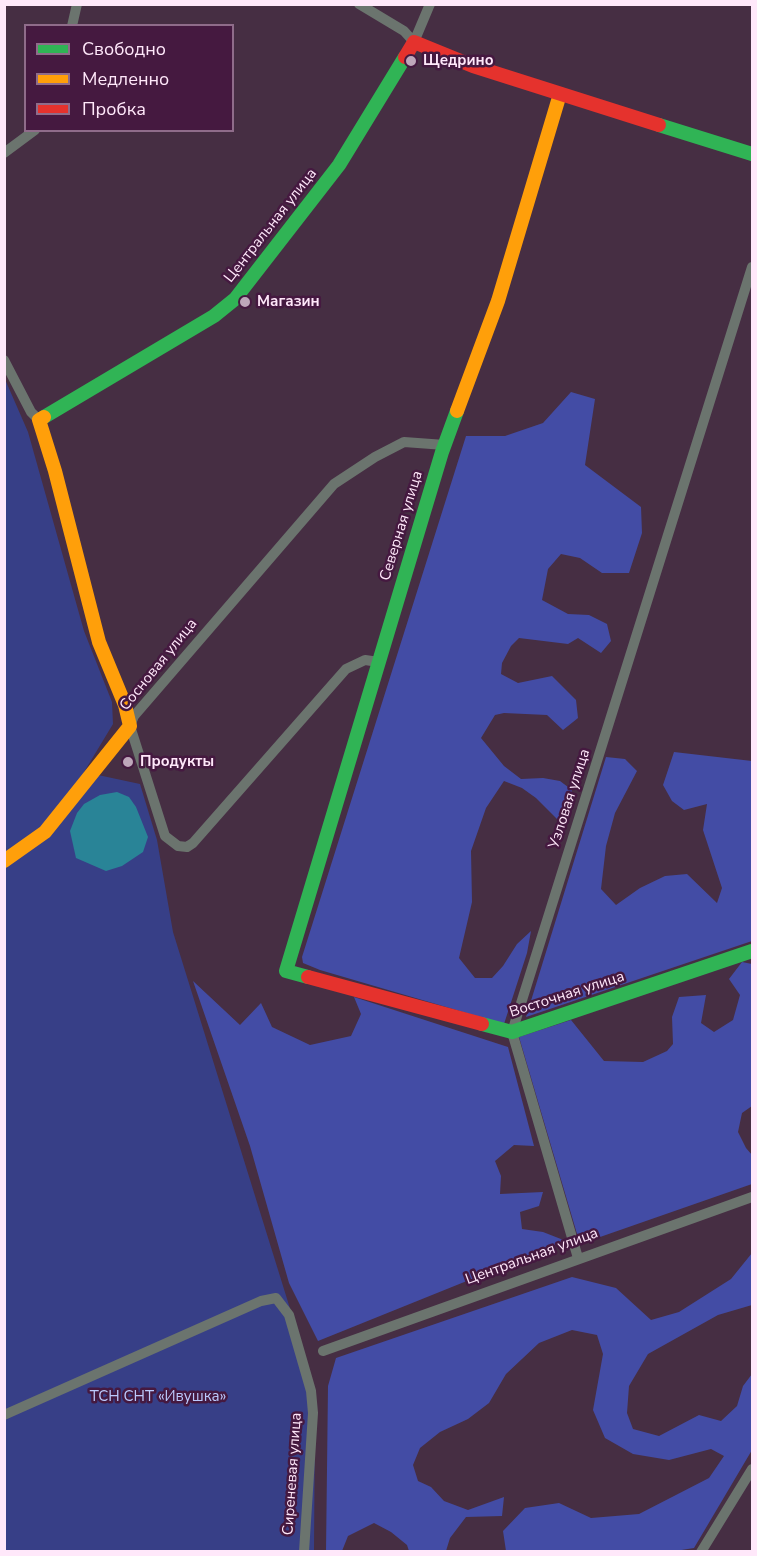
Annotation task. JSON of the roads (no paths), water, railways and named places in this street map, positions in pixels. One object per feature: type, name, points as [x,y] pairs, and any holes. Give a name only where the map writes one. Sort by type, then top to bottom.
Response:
[{"type":"street","points":[[72,24],[77,4]]},
{"type":"street","points":[[358,4],[404,31],[414,42],[442,55],[753,154]]},
{"type":"street","name":"Центральная улица","points":[[39,420],[214,316],[235,299],[339,165],[414,42],[430,4]]},
{"type":"street","name":"Северная улица","points":[[286,971],[445,445],[498,301],[560,94]]},
{"type":"street","points":[[4,153],[32,132]]},
{"type":"street","name":"Узловая улица","points":[[512,1032],[753,267]]},
{"type":"street","points":[[4,360],[26,404],[39,420],[55,471],[99,642],[125,705],[130,726],[45,832],[4,861]]},
{"type":"street","name":"Сосновая улица","points":[[379,662],[365,660],[346,669],[187,847],[170,842],[161,828],[130,726],[134,716],[159,684],[334,484],[375,457],[404,442],[445,445]]},
{"type":"street","name":"Восточная улица","points":[[286,971],[512,1032],[753,951]]},
{"type":"street","points":[[512,1032],[578,1258]]},
{"type":"street","name":"Центральная улица","points":[[323,1351],[753,1197]]},
{"type":"street","name":"Сиреневая улица","points":[[4,1414],[261,1301],[276,1298],[289,1315],[310,1390],[313,1413],[304,1551]]},
{"type":"street","points":[[701,1551],[753,1469]]},
{"type":"water","points":[[117,792],[129,797],[136,807],[148,837],[143,852],[122,866],[106,871],[76,858],[70,831],[77,813],[84,804],[100,795]]},
{"type":"place","name":"Щедрино","points":[[411,61]]},
{"type":"place","name":"Магазин","points":[[245,302]]},
{"type":"place","name":"Продукты","points":[[128,762]]},
{"type":"park label","name":"ТСН СНТ «Ивушка»","points":[[158,1397]]}]
